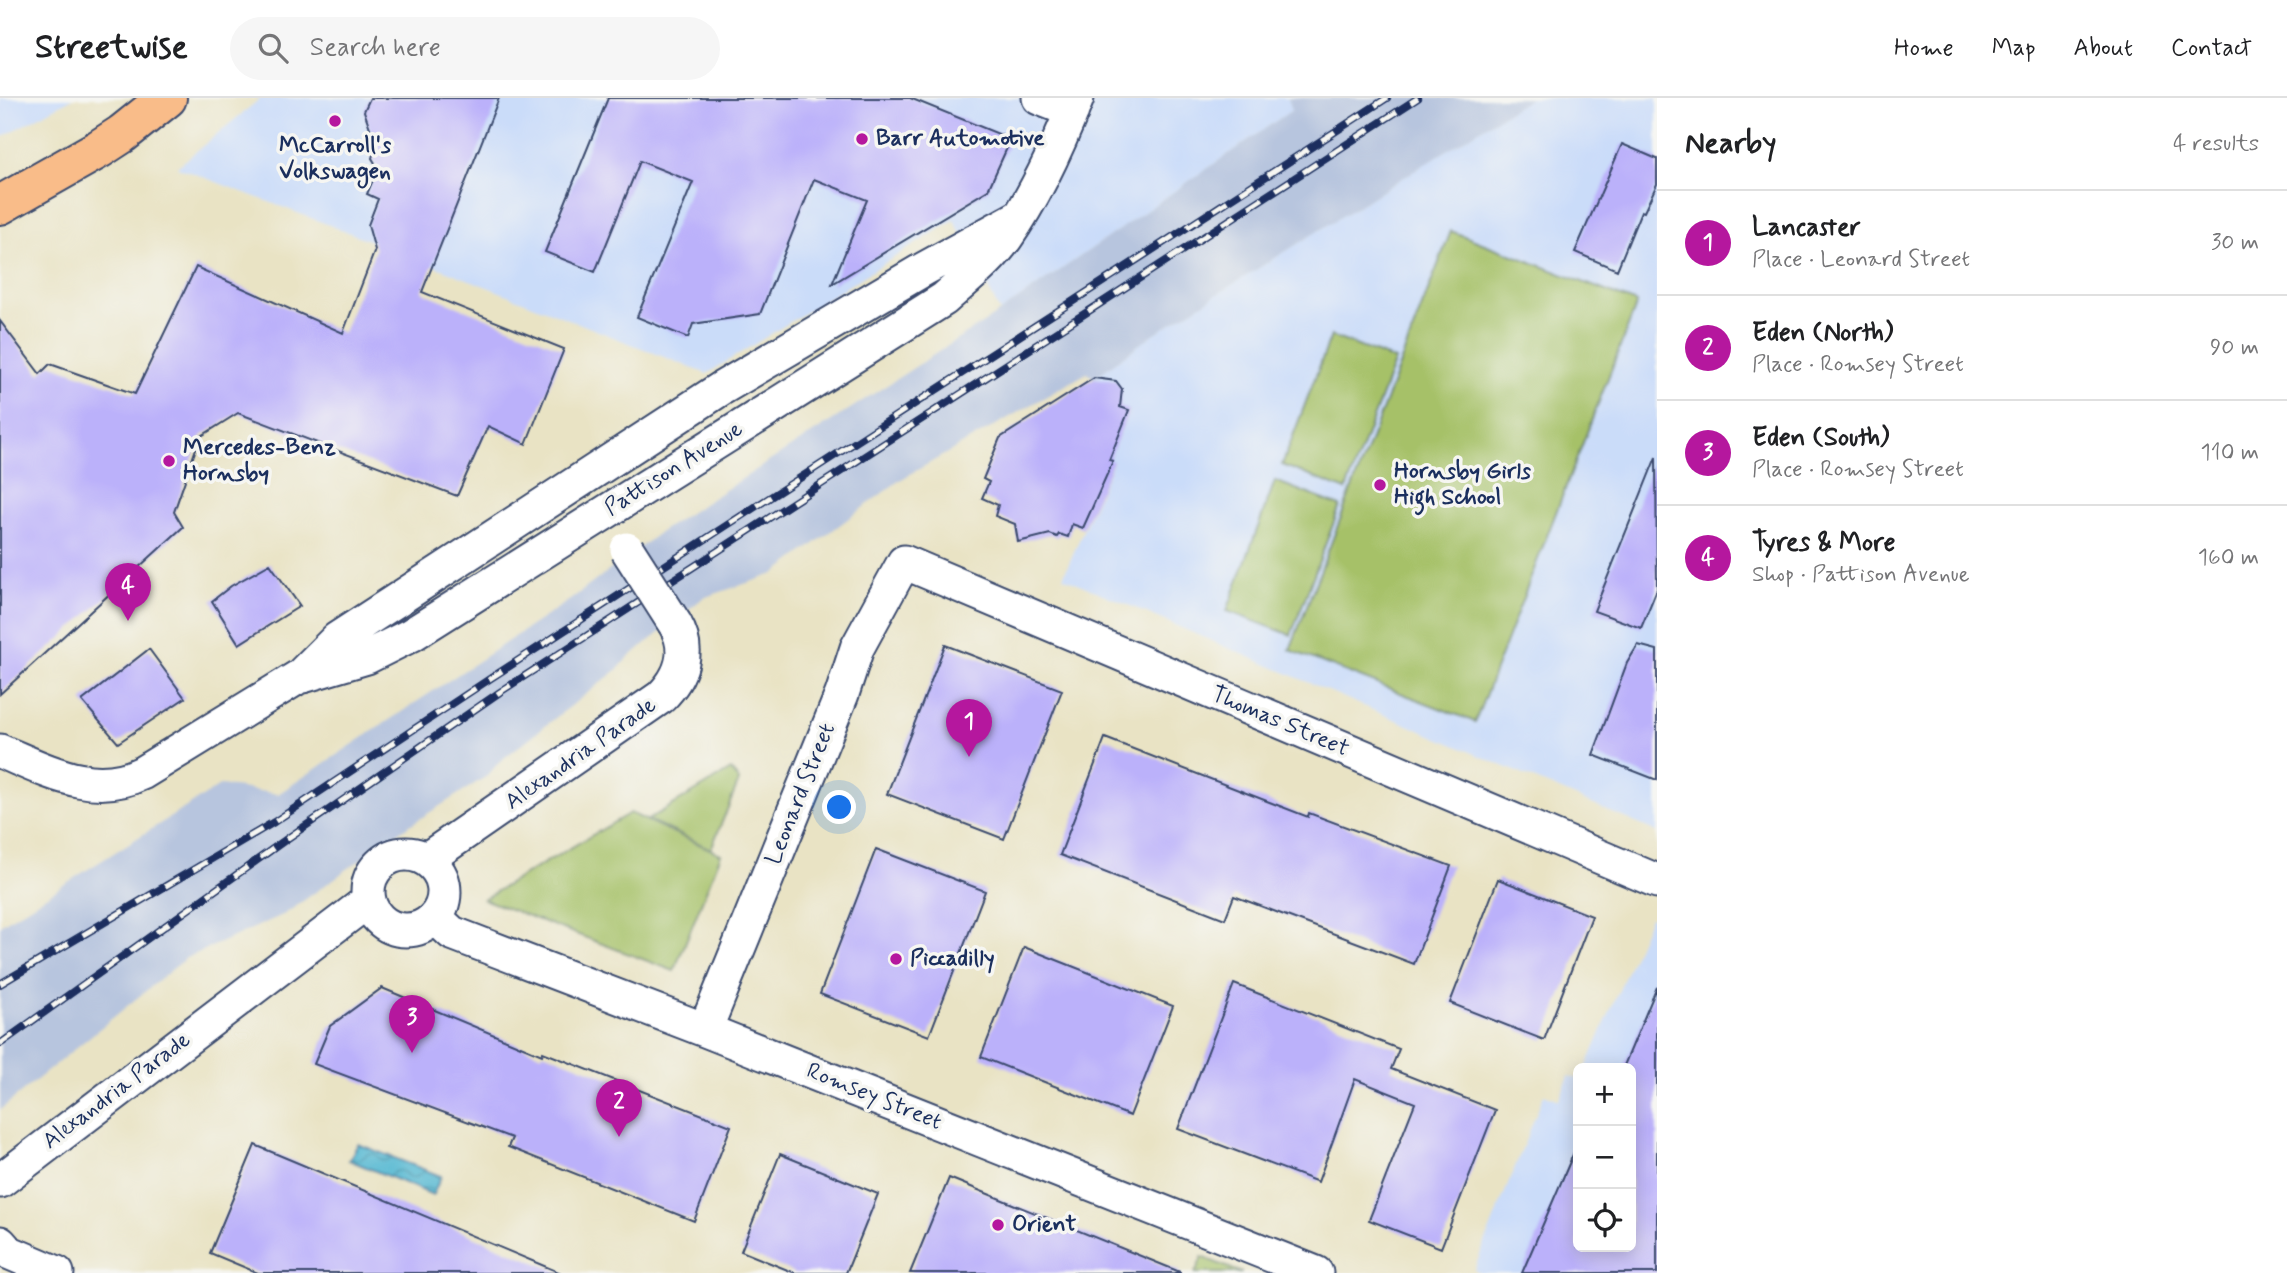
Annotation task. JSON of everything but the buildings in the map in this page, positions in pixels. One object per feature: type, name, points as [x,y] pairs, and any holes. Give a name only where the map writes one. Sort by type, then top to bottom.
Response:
[{"type":"main road","points":[[0,205],[99,149],[167,98]]},
{"type":"street","points":[[1025,205],[1075,105],[1039,98]]},
{"type":"street","name":"Pattison Avenue","points":[[300,676],[367,657],[411,635],[908,324],[944,299],[983,264],[1006,238],[1025,205]]},
{"type":"street","name":"Pattison Avenue","points":[[0,751],[71,779],[98,783],[129,780],[300,676],[337,639],[722,388],[912,276],[1025,205]]},
{"type":"street","name":"Alexandria Parade","points":[[427,859],[661,697],[673,684],[683,661],[683,642],[675,624],[604,513]]},
{"type":"street","name":"Thomas Street","points":[[904,562],[1657,881]]},
{"type":"street","name":"Leonard Street","points":[[705,1030],[842,694],[857,648],[904,562]]},
{"type":"street","points":[[403,853],[416,854],[427,859],[437,869],[443,881],[441,906],[435,917],[426,925],[402,930],[391,927],[380,920],[369,900],[372,874],[380,863],[403,853]]},
{"type":"street","name":"Alexandria Parade","points":[[0,1181],[369,900]]},
{"type":"street","name":"Romsey Street","points":[[435,917],[452,933],[705,1030],[1316,1273]]},
{"type":"street","points":[[0,1242],[8,1252],[57,1273]]},
{"type":"shaded area","points":[[0,98],[73,98],[0,138]]},
{"type":"shaded area","points":[[261,98],[1288,98],[1292,110],[1000,312],[954,220],[707,374],[177,167]]},
{"type":"shaded area","points":[[1288,98],[1530,98],[1152,335],[1094,378],[1087,373],[900,480],[774,574],[703,598],[628,658],[617,670],[500,761],[487,776],[399,832],[285,914],[186,958],[0,1110],[0,925],[221,785],[278,794],[570,600],[660,532],[1000,312],[1292,110]]},
{"type":"shaded area","name":"Hornsby Girls High School","points":[[1530,98],[1657,98],[1657,832],[1063,577],[1113,462],[1109,460],[1129,411],[1120,407],[1122,390],[1116,381],[1094,378],[1152,335]]},
{"type":"shaded area","points":[[1650,917],[1657,920],[1657,1273],[1480,1273],[1474,1270],[1544,1094],[1559,1100],[1569,1076],[1573,1077],[1573,1252],[1636,1252],[1636,1063],[1588,1063]]},
{"type":"green space","points":[[1451,231],[1637,303],[1475,722],[1290,650]]},
{"type":"green space","points":[[1331,336],[1395,360],[1346,490],[1282,465]]},
{"type":"green space","points":[[1275,481],[1340,506],[1291,635],[1227,611]]},
{"type":"green space","points":[[731,770],[739,781],[711,849],[648,820]]},
{"type":"green space","points":[[630,813],[721,854],[674,971],[483,899]]},
{"type":"green space","points":[[1202,1257],[1242,1273],[1195,1273]]},
{"type":"water","points":[[358,1144],[441,1176],[433,1195],[349,1160]]},
{"type":"railway","points":[[0,984],[274,822],[491,678],[1387,98]]},
{"type":"railway","points":[[0,1044],[288,838],[500,692],[1418,98]]},
{"type":"place","name":"McCarroll's Volkswagen","points":[[335,121]]},
{"type":"place","name":"Barr Automotive","points":[[862,139]]},
{"type":"place","name":"Mercedes-Benz Hornsby","points":[[169,461]]},
{"type":"place","name":"Hornsby Girls High School","points":[[1380,485]]},
{"type":"place","name":"Tyres & More","points":[[128,621]]},
{"type":"place","name":"Lancaster","points":[[969,757]]},
{"type":"place","name":"Piccadilly","points":[[896,959]]},
{"type":"place","name":"Eden (South)","points":[[412,1053]]},
{"type":"place","name":"Eden (North)","points":[[619,1137]]},
{"type":"place","name":"Orient","points":[[998,1225]]}]
